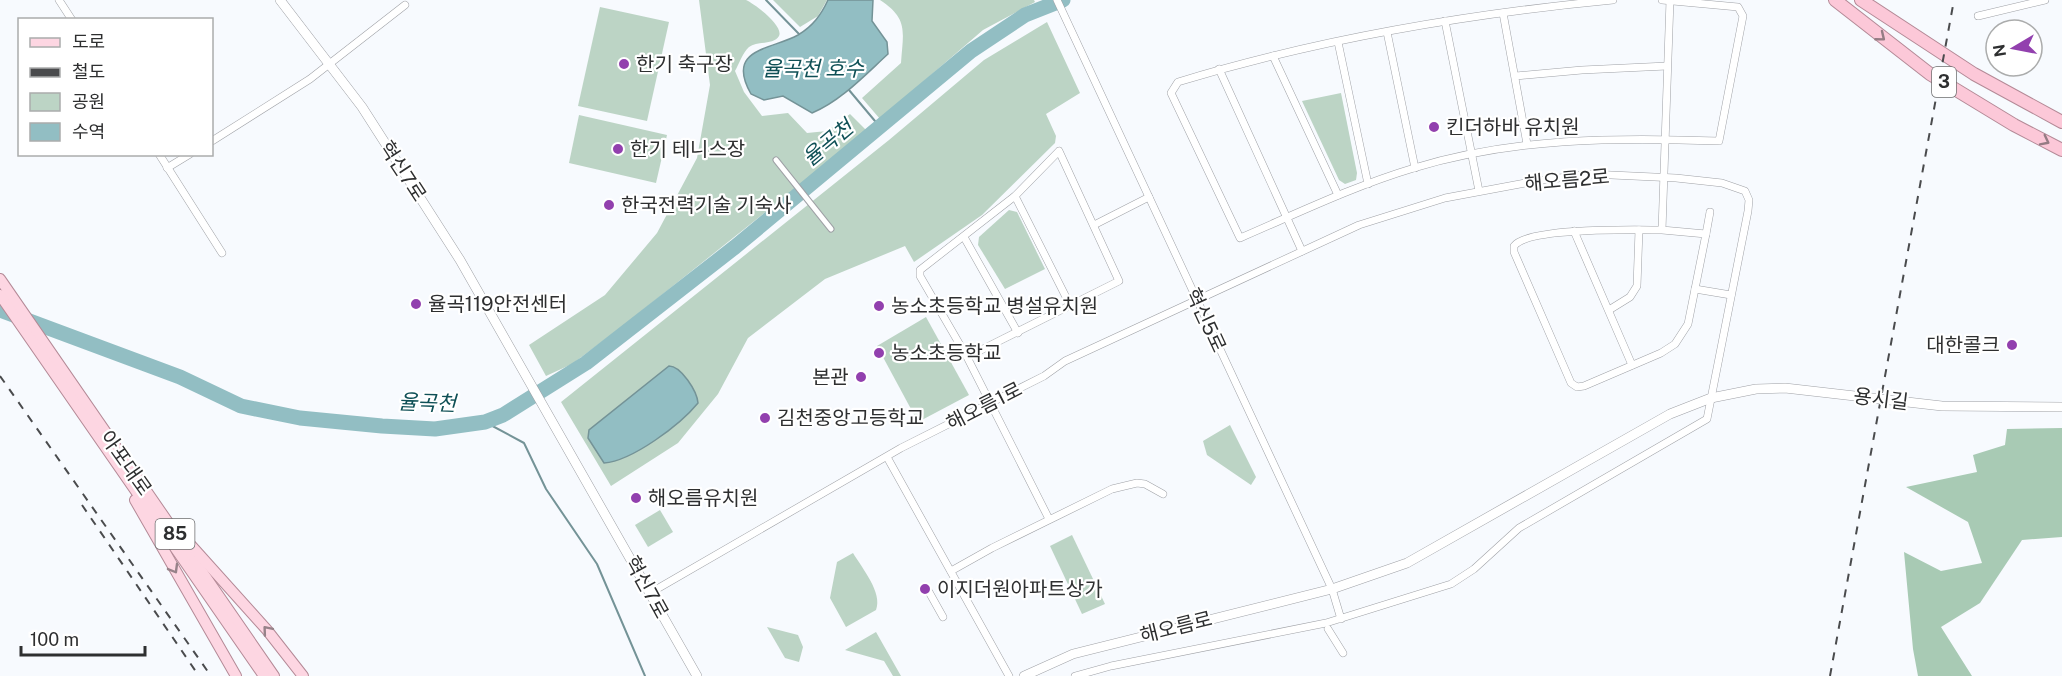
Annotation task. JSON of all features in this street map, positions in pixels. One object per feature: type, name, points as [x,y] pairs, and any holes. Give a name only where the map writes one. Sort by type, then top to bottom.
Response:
[{"type":"highway","name":"3","points":[[1835,0],[1930,74],[2014,125],[2062,150]]},
{"type":"highway","name":"3","points":[[1861,0],[1974,74],[2062,122]]},
{"type":"main road","name":"아포대로","points":[[0,279],[104,445],[264,676]]},
{"type":"main road","name":"아포대로","points":[[0,295],[139,483],[274,676]]},
{"type":"main road","points":[[104,445],[236,676]]},
{"type":"main road","points":[[139,483],[184,538],[267,630],[303,676]]},
{"type":"street","points":[[59,0],[71,18]]},
{"type":"street","name":"혁신7로","points":[[280,0],[330,63],[460,260],[698,676]]},
{"type":"street","name":"혁신5로","points":[[1057,0],[1332,589],[1341,619]]},
{"type":"street","points":[[1613,0],[1445,21],[1338,42],[1219,69],[1178,82],[1171,93],[1240,238],[1368,184],[1415,168],[1472,155],[1527,144],[1665,139],[1719,141],[1743,16],[1738,7],[1662,0]]},
{"type":"street","points":[[1662,230],[1670,0]]},
{"type":"street","points":[[1978,16],[2045,0]]},
{"type":"street","points":[[213,140],[330,63],[405,5]]},
{"type":"street","points":[[1503,13],[1527,144]]},
{"type":"street","points":[[1445,21],[1479,191]]},
{"type":"street","points":[[1387,32],[1415,168]]},
{"type":"street","points":[[1338,42],[1368,184]]},
{"type":"street","points":[[1273,56],[1338,195]]},
{"type":"street","points":[[1516,76],[1666,66]]},
{"type":"street","points":[[1219,69],[1302,251]]},
{"type":"street","points":[[967,357],[1119,281],[1059,151],[1016,196],[920,270],[920,276],[991,402],[1049,519]]},
{"type":"street","points":[[160,156],[222,253]]},
{"type":"street","points":[[167,168],[187,156]]},
{"type":"street","points":[[776,160],[831,229]]},
{"type":"street","name":"해오름2로","points":[[1076,676],[1341,619],[1451,584],[1474,568],[1519,528],[1707,419],[1749,200],[1745,191],[1722,183],[1664,177],[1590,174],[1479,191],[1389,213],[1197,301]]},
{"type":"street","points":[[1016,196],[1071,307]]},
{"type":"street","points":[[1094,225],[1149,197]]},
{"type":"street","points":[[1706,234],[1662,230],[1574,231],[1523,238],[1514,246],[1514,252],[1571,383],[1576,387],[1584,386],[1661,353],[1683,336],[1688,324],[1706,234],[1710,213]]},
{"type":"street","points":[[1609,310],[1630,297],[1637,286],[1639,230]]},
{"type":"street","points":[[1574,231],[1632,365]]},
{"type":"street","points":[[964,237],[1018,333]]},
{"type":"street","points":[[1695,289],[1731,295]]},
{"type":"street","name":"해오름1로","points":[[650,593],[887,457],[1044,376],[1065,361],[1197,301]]},
{"type":"street","name":"용시길","points":[[1332,589],[1407,563],[1670,414],[1711,398],[1756,389],[1785,388],[1941,406],[2062,407]]},
{"type":"street","points":[[887,457],[1010,676]]},
{"type":"street","points":[[951,571],[1049,519],[1129,484],[1145,484],[1163,494]]},
{"type":"street","name":"해오름로","points":[[1024,676],[1073,654],[1332,589]]},
{"type":"street","points":[[929,592],[943,617]]},
{"type":"street","points":[[1328,629],[1343,653]]},
{"type":"green space","points":[[699,0],[746,0],[762,11],[777,27],[779,36],[777,39],[749,47],[735,71],[744,92],[762,116],[788,113],[807,133],[827,131],[850,114],[867,131],[619,329],[572,364],[546,376],[529,345],[605,295],[657,233],[697,158],[710,85]]},
{"type":"green space","points":[[773,0],[827,0],[818,16],[800,27]]},
{"type":"green space","points":[[880,0],[1034,0],[1035,2],[983,30],[880,119],[862,98],[901,63],[903,34],[896,14]]},
{"type":"green space","name":"한기 축구장","points":[[600,7],[669,22],[647,121],[578,106]]},
{"type":"green space","points":[[1047,22],[1080,93],[1046,114],[1056,136],[1055,143],[982,215],[914,262],[905,246],[825,279],[748,338],[718,394],[678,443],[611,486],[561,402],[889,140],[984,60]]},
{"type":"green space","points":[[1341,93],[1357,173],[1356,180],[1345,184],[1339,180],[1302,101]]},
{"type":"green space","name":"한기 테니스장","points":[[579,115],[667,135],[656,183],[569,163]]},
{"type":"green space","points":[[1009,210],[1017,212],[1045,269],[1005,289],[978,245],[979,237]]},
{"type":"green space","points":[[926,317],[969,395],[918,422],[877,346]]},
{"type":"green space","points":[[1230,425],[1256,477],[1251,485],[1207,455],[1203,441]]},
{"type":"green space","points":[[2062,428],[2062,537],[2022,540],[1980,603],[1941,627],[1972,676],[1918,676],[1913,649],[1904,552],[1941,571],[1982,563],[1968,522],[1906,487],[1977,472],[1973,455],[2005,445],[2007,429]]},
{"type":"green space","points":[[660,510],[673,532],[648,547],[635,525]]},
{"type":"green space","points":[[1072,535],[1105,604],[1082,614],[1050,546]]},
{"type":"green space","points":[[853,553],[874,588],[877,603],[876,610],[846,627],[830,598],[837,562]]},
{"type":"green space","points":[[767,627],[798,635],[803,647],[799,662],[785,658]]},
{"type":"green space","points":[[876,632],[901,676],[893,676],[884,661],[845,650]]},
{"type":"water","name":"율곡천 호수","points":[[828,0],[873,0],[872,21],[887,42],[888,54],[843,95],[812,113],[783,96],[764,100],[751,94],[744,79],[747,59],[764,48],[803,32],[816,20]]},
{"type":"water","points":[[669,366],[674,367],[688,380],[698,403],[668,431],[641,449],[615,461],[604,463],[588,438],[589,430]]},
{"type":"waterway","name":"율곡천","points":[[766,0],[799,34]]},
{"type":"waterway","name":"율곡천","points":[[0,310],[180,377],[241,406],[300,418],[382,426],[435,429],[485,422],[503,415],[586,363],[735,247],[971,51],[1025,15],[1063,0]]},
{"type":"waterway","name":"율곡천","points":[[849,90],[880,127]]},
{"type":"waterway","points":[[485,422],[524,443],[546,489],[597,564],[645,676]]},
{"type":"railway","points":[[1830,676],[1954,0]]},
{"type":"railway","points":[[0,376],[211,676]]},
{"type":"railway","points":[[82,505],[199,676]]},
{"type":"place","name":"한기 축구장","points":[[624,64]]},
{"type":"place","name":"킨더하바 유치원","points":[[1434,127]]},
{"type":"place","name":"한기 테니스장","points":[[618,149]]},
{"type":"place","name":"한국전력기술 기숙사","points":[[609,205]]},
{"type":"place","name":"율곡119안전센터","points":[[416,304]]},
{"type":"place","name":"농소초등학교 병설유치원","points":[[879,306]]},
{"type":"place","name":"대한콜크","points":[[2012,345]]},
{"type":"place","name":"농소초등학교","points":[[879,353]]},
{"type":"place","name":"본관","points":[[861,377]]},
{"type":"place","name":"김천중앙고등학교","points":[[765,418]]},
{"type":"place","name":"해오름유치원","points":[[636,498]]},
{"type":"place","name":"이지더원아파트상가","points":[[925,589]]}]
